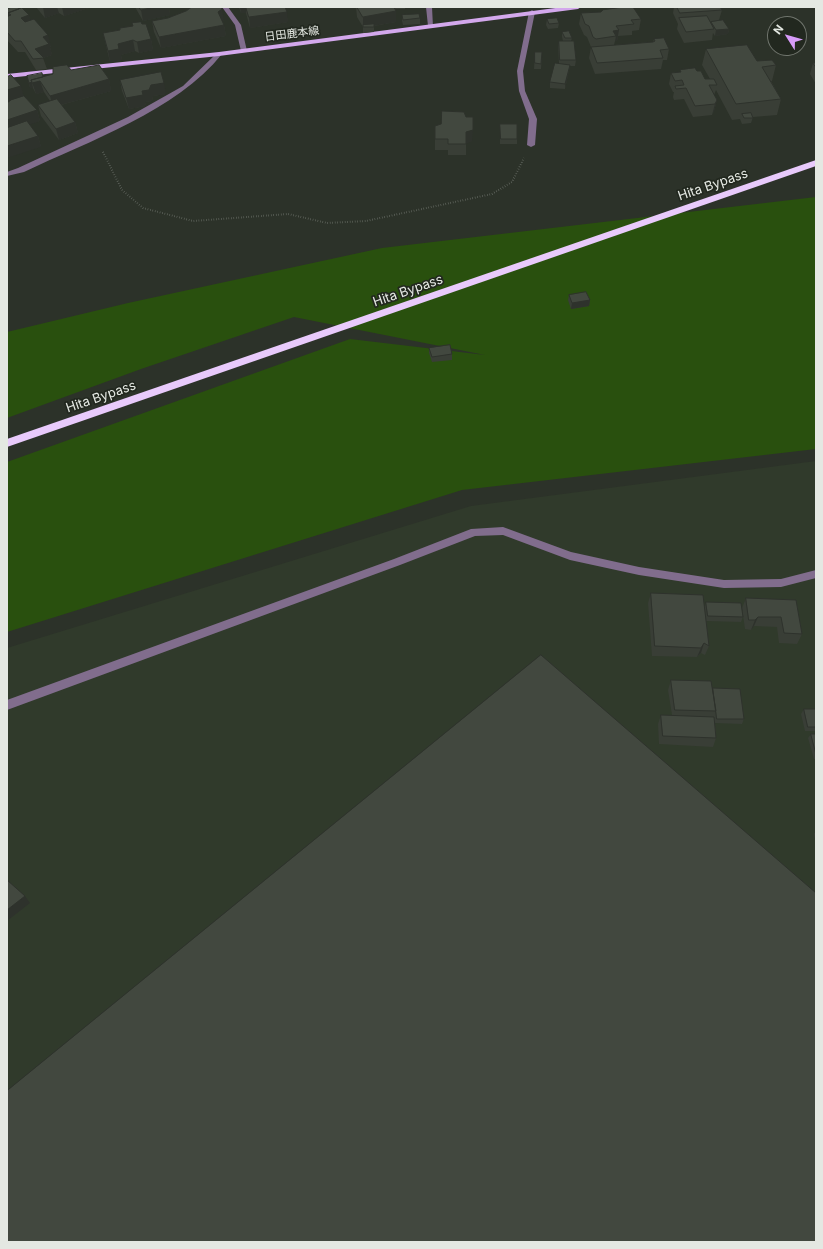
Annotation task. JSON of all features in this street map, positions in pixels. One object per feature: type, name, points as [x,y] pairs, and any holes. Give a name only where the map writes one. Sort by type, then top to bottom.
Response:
[{"type":"highway","name":"Hita Bypass","points":[[7,443],[816,163]]},
{"type":"main road","name":"日田鹿本線","points":[[7,76],[244,51],[578,7]]},
{"type":"street","points":[[225,7],[238,25],[244,51]]},
{"type":"street","points":[[429,7],[431,26]]},
{"type":"street","points":[[531,145],[533,119],[522,91],[520,71],[532,12]]},
{"type":"street","points":[[7,174],[21,170],[131,119],[185,87],[219,54]]},
{"type":"street","points":[[7,704],[397,562],[474,532],[503,531],[570,556],[639,571],[724,584],[781,583],[816,574]]},
{"type":"path","points":[[90,137],[106,155],[122,190],[144,208],[193,221],[288,214],[327,223],[366,221],[492,194],[512,182],[531,145]]},
{"type":"shaded area","points":[[816,461],[816,1242],[7,1242],[7,648],[471,506]]},
{"type":"green space","points":[[816,197],[816,449],[462,490],[7,632],[7,462],[350,339],[485,355],[294,317],[141,369],[7,418],[7,332],[128,303],[382,248]]},
{"type":"building","points":[[17,7],[19,9],[8,13],[9,16],[7,16],[7,9]]},
{"type":"building","points":[[139,7],[155,7],[141,10]]},
{"type":"building","points":[[192,7],[221,7],[222,9],[218,12],[224,25],[159,37],[152,21],[168,18]]},
{"type":"building","points":[[246,7],[285,7],[287,12],[249,17]]},
{"type":"building","points":[[357,7],[394,7],[396,11],[363,17]]},
{"type":"building","points":[[633,7],[641,19],[631,20],[634,24],[616,26],[619,30],[613,31],[616,36],[596,39],[593,37],[589,26],[585,24],[581,13],[601,12],[603,10]]},
{"type":"building","points":[[677,7],[720,7],[722,10],[680,13]]},
{"type":"building","points":[[22,8],[29,15],[21,18],[25,22],[34,19],[48,35],[43,37],[49,44],[35,49],[44,58],[33,59],[21,41],[15,41],[7,32],[7,16],[11,15],[8,13]]},
{"type":"building","points":[[419,14],[420,18],[403,20],[402,15]]},
{"type":"building","points":[[707,16],[714,29],[686,32],[679,18]]},
{"type":"building","points":[[557,18],[559,23],[549,24],[547,19]]},
{"type":"building","points":[[723,20],[729,29],[716,30],[711,22]]},
{"type":"building","points":[[141,22],[142,24],[146,24],[151,39],[137,42],[133,40],[118,44],[119,49],[108,51],[103,33],[120,30],[120,28],[133,26],[132,23]]},
{"type":"building","points":[[374,24],[374,27],[363,27],[363,25]]},
{"type":"building","points":[[569,31],[572,38],[565,38],[562,32]]},
{"type":"building","points":[[664,38],[669,49],[660,50],[663,58],[597,63],[591,47],[653,42],[655,41],[654,39]]},
{"type":"building","points":[[559,41],[574,41],[576,60],[560,60]]},
{"type":"building","points":[[747,45],[757,61],[772,60],[776,65],[762,67],[781,99],[736,104],[706,49]]},
{"type":"building","points":[[535,52],[542,52],[541,64],[535,63]]},
{"type":"building","points":[[555,63],[570,65],[565,84],[550,82]]},
{"type":"building","points":[[67,65],[71,70],[99,65],[109,79],[50,96],[40,81],[32,83],[31,80],[53,74],[53,67]]},
{"type":"building","points":[[695,68],[697,71],[701,71],[705,79],[714,79],[717,85],[709,85],[717,100],[715,104],[695,106],[686,88],[676,89],[675,86],[684,85],[682,80],[675,81],[671,73]]},
{"type":"building","points":[[161,72],[164,83],[151,85],[149,90],[142,91],[143,95],[126,98],[120,80]]},
{"type":"building","points":[[42,73],[43,77],[31,80],[32,82],[29,83],[27,76]]},
{"type":"building","points":[[11,75],[21,86],[7,90],[7,76]]},
{"type":"building","points":[[24,96],[37,110],[7,120],[7,103],[11,100]]},
{"type":"building","points":[[57,99],[75,122],[56,129],[38,105]]},
{"type":"building","points":[[442,111],[464,112],[466,117],[473,117],[473,130],[466,132],[466,144],[448,144],[448,139],[435,139],[435,126],[441,124]]},
{"type":"building","points":[[751,113],[753,118],[744,118],[742,114]]},
{"type":"building","points":[[27,121],[38,136],[7,146],[7,128]]},
{"type":"building","points":[[500,124],[517,124],[517,139],[501,139]]},
{"type":"building","points":[[586,292],[590,300],[572,303],[569,295]]},
{"type":"building","points":[[450,345],[452,354],[432,357],[429,348]]},
{"type":"building","points":[[651,593],[703,595],[709,646],[704,643],[701,648],[655,646]]},
{"type":"building","points":[[746,598],[796,600],[802,634],[784,633],[781,617],[758,617],[755,620],[749,620]]},
{"type":"building","points":[[706,602],[741,603],[743,617],[708,616]]},
{"type":"building","points":[[541,655],[816,893],[816,1242],[7,1242],[7,1091]]},
{"type":"building","points":[[671,680],[711,681],[716,711],[675,710]]},
{"type":"building","points":[[713,688],[740,689],[744,719],[717,719]]},
{"type":"building","points":[[804,709],[816,709],[816,727],[808,727]]},
{"type":"building","points":[[661,715],[714,717],[716,738],[663,736]]},
{"type":"building","points":[[811,734],[816,734],[816,754]]},
{"type":"building","points":[[7,880],[25,896],[7,910]]}]
